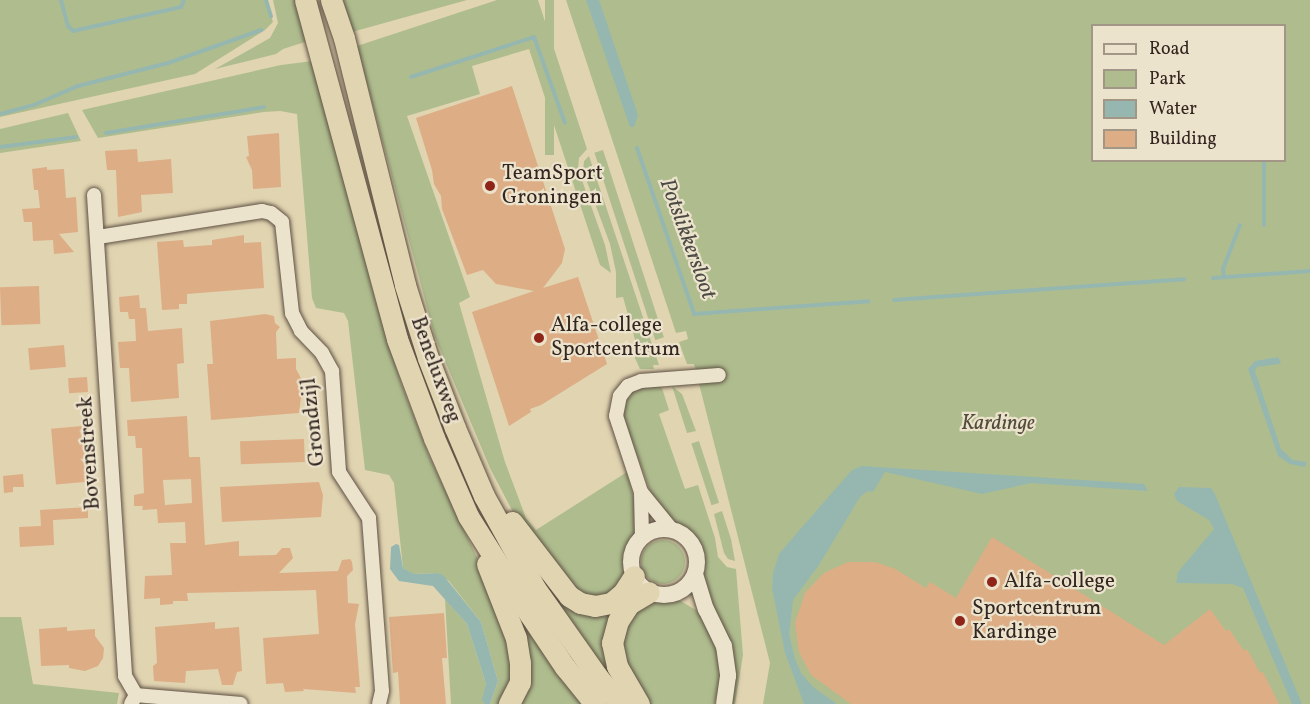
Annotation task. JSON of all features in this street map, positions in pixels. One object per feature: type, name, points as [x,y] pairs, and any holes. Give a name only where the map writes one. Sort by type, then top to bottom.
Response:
[{"type":"highway","name":"Beneluxweg","points":[[304,0],[397,339],[434,438],[468,516],[530,615],[595,704]]},
{"type":"highway","name":"Beneluxweg","points":[[331,0],[344,38],[405,285],[428,358],[456,428],[484,496],[535,588],[597,676],[620,704]]},
{"type":"highway","points":[[456,428],[517,530],[570,596],[580,603],[595,606],[611,603],[623,593],[634,576]]},
{"type":"highway","points":[[468,516],[516,639],[520,682],[509,704]]},
{"type":"highway","points":[[639,704],[617,666],[612,643],[618,621],[629,604],[649,592]]},
{"type":"street","name":"Bovenstreek","points":[[94,195],[125,676],[133,699]]},
{"type":"street","name":"Grondzijl","points":[[98,237],[262,211],[271,213],[282,222],[292,313],[301,331],[322,353],[332,371],[339,472],[369,518],[382,691],[379,704]]},
{"type":"street","points":[[642,537],[641,492],[617,423],[616,408],[620,396],[628,386],[641,381],[719,375]]},
{"type":"street","points":[[641,492],[672,530],[691,543],[697,558],[695,574],[706,609],[725,653],[728,676],[724,704]]},
{"type":"street","points":[[672,530],[656,530],[642,537],[631,555],[634,576],[649,592],[657,595],[675,594],[706,609]]},
{"type":"street","points":[[675,594],[687,586],[695,574]]},
{"type":"street","points":[[133,699],[241,704]]},
{"type":"green space","points":[[0,0],[266,0],[273,22],[265,30],[195,74],[0,117]]},
{"type":"green space","points":[[273,0],[296,0],[308,41],[283,49],[276,54],[215,69],[270,38],[278,23]]},
{"type":"green space","points":[[343,0],[467,0],[352,32]]},
{"type":"green space","points":[[497,0],[538,0],[587,149],[579,158],[578,169],[605,245],[611,273],[600,265],[529,49],[472,66],[480,94],[407,116],[470,297],[459,303],[505,462],[526,518],[536,530],[627,472],[638,516],[637,532],[629,546],[626,577],[603,598],[578,595],[527,539],[490,468],[435,337],[357,46]]},
{"type":"green space","points":[[545,0],[554,0],[554,155],[545,155]]},
{"type":"green space","name":"Kardinge","points":[[566,0],[1310,0],[1310,704],[763,704],[770,663],[694,364],[687,364],[679,342],[688,339],[686,331],[676,333]]},
{"type":"green space","points":[[313,61],[377,306],[401,383],[429,456],[491,587],[517,667],[504,704],[490,704],[498,681],[481,622],[449,581],[438,573],[413,574],[403,568],[394,483],[389,475],[365,470],[348,321],[344,313],[316,308],[312,298],[297,114],[280,111],[264,112],[98,138],[82,110],[281,65]]},
{"type":"green space","points":[[68,113],[81,141],[0,153],[0,129]]},
{"type":"green space","points":[[603,150],[664,337],[655,340],[594,153]]},
{"type":"green space","points":[[589,156],[659,365],[653,365],[654,369],[640,369],[634,356],[639,354],[623,297],[616,298],[616,272],[610,244],[583,171],[584,161]]},
{"type":"green space","points":[[658,385],[662,388],[669,410],[659,414],[685,489],[698,485],[715,538],[718,557],[727,567],[736,569],[743,655],[735,704],[731,704],[716,612],[700,576],[700,553],[687,533],[673,522],[652,496],[624,420],[623,408],[631,393],[643,386]]},
{"type":"green space","points":[[672,386],[682,394],[696,431],[687,433]]},
{"type":"green space","points":[[699,441],[719,503],[711,505],[691,443]]},
{"type":"green space","points":[[722,511],[735,561],[728,559],[724,553],[714,514]]},
{"type":"green space","points":[[663,540],[678,547],[685,562],[678,577],[663,584],[648,577],[641,562],[648,547]]},
{"type":"green space","points":[[522,548],[559,593],[614,606],[612,623],[631,704],[573,631]]},
{"type":"green space","points":[[503,590],[583,704],[515,704]]},
{"type":"green space","points":[[445,599],[467,624],[486,684],[485,704],[451,704]]},
{"type":"green space","points":[[654,599],[679,600],[699,612],[718,648],[721,672],[715,704],[646,704],[620,654],[626,618]]},
{"type":"green space","points":[[0,617],[21,617],[33,684],[119,693],[117,704],[0,704]]},
{"type":"water","points":[[586,0],[599,0],[638,115],[634,127],[630,127]]},
{"type":"water","points":[[1278,357],[1281,362],[1279,364],[1257,367],[1255,371],[1281,449],[1293,460],[1307,462],[1305,467],[1290,464],[1278,456],[1248,369],[1255,361]]},
{"type":"water","points":[[862,466],[1144,484],[1148,491],[1031,483],[982,494],[885,472],[873,492],[868,491],[860,497],[819,565],[793,600],[789,634],[795,659],[801,673],[813,687],[837,704],[804,704],[785,653],[772,588],[773,573],[779,554],[852,470]]},
{"type":"water","points":[[1179,487],[1211,488],[1215,494],[1302,704],[1292,704],[1243,588],[1232,584],[1176,583],[1178,572],[1214,529],[1209,520],[1177,501],[1174,494]]},
{"type":"water","points":[[399,545],[403,568],[414,574],[438,573],[444,576],[481,622],[498,681],[490,704],[485,704],[482,700],[486,684],[467,624],[433,586],[399,581],[390,569],[391,547]]},
{"type":"building","name":"TeamSport Groningen","points":[[512,86],[565,249],[562,263],[543,288],[578,277],[607,364],[541,405],[530,409],[531,412],[509,426],[472,312],[534,291],[496,284],[483,270],[467,275],[442,209],[441,196],[434,184],[416,118]]},
{"type":"building","points":[[279,133],[281,187],[253,189],[252,170],[246,157],[249,156],[247,136]]},
{"type":"building","points":[[137,149],[138,162],[171,159],[173,193],[141,195],[142,212],[118,217],[116,170],[107,170],[105,151]]},
{"type":"building","points":[[47,167],[47,170],[64,169],[66,198],[76,197],[78,232],[59,234],[74,252],[54,254],[53,240],[33,241],[32,222],[24,222],[22,209],[40,208],[38,190],[34,190],[32,169]]},
{"type":"building","points":[[244,235],[244,243],[261,242],[264,288],[187,294],[187,304],[179,304],[179,309],[162,310],[157,242],[183,240],[184,247],[212,245],[212,240]]},
{"type":"building","points":[[39,286],[40,324],[1,325],[0,287]]},
{"type":"building","points":[[139,295],[140,308],[146,308],[148,331],[182,328],[184,363],[177,364],[179,398],[131,402],[129,368],[120,368],[118,342],[136,341],[135,319],[129,319],[128,312],[120,312],[119,297]]},
{"type":"building","points":[[265,314],[274,316],[275,323],[280,327],[276,332],[277,359],[296,358],[296,369],[303,382],[299,413],[211,420],[207,364],[213,364],[210,321]]},
{"type":"building","points":[[64,345],[66,367],[30,370],[28,348]]},
{"type":"building","points":[[87,377],[88,392],[69,393],[68,378]]},
{"type":"building","points":[[187,416],[189,457],[200,457],[205,545],[239,541],[239,556],[276,555],[282,548],[290,548],[293,558],[279,573],[338,571],[342,560],[350,559],[353,570],[347,576],[348,603],[359,604],[355,624],[360,687],[355,687],[356,693],[303,689],[304,691],[285,692],[283,683],[266,684],[263,638],[319,634],[316,590],[187,593],[188,601],[173,601],[173,604],[160,605],[160,598],[144,599],[145,576],[172,575],[170,543],[186,543],[185,522],[158,523],[157,509],[142,510],[143,506],[134,506],[134,495],[144,493],[142,448],[136,448],[135,436],[128,436],[127,420]],"holes":[[[191,479],[192,503],[165,505],[163,480]]]},
{"type":"building","points":[[82,426],[87,482],[56,484],[51,429]]},
{"type":"building","points":[[304,439],[305,462],[241,464],[240,441]]},
{"type":"building","points":[[23,474],[24,487],[13,487],[13,492],[4,493],[3,476]]},
{"type":"building","points":[[319,482],[323,495],[321,517],[222,522],[220,487]]},
{"type":"building","points":[[88,507],[88,518],[53,520],[54,545],[20,547],[19,527],[41,526],[40,510]]},
{"type":"building","name":"Sportcentrum Kardinge","points":[[992,537],[1164,645],[1210,609],[1226,631],[1229,629],[1244,651],[1247,649],[1260,673],[1263,672],[1279,704],[851,704],[811,675],[799,652],[795,623],[805,593],[824,573],[848,562],[875,562],[895,569],[926,588],[930,582],[956,598]]},
{"type":"building","points":[[444,613],[447,658],[442,658],[446,704],[400,704],[398,672],[393,673],[389,617]]},
{"type":"building","points":[[215,622],[215,629],[239,627],[242,671],[237,672],[233,685],[222,685],[218,669],[186,671],[185,683],[154,681],[153,666],[157,663],[155,627]]},
{"type":"building","points":[[67,627],[67,631],[95,629],[95,636],[104,648],[103,658],[98,666],[85,671],[69,668],[69,665],[41,666],[39,629]]},
{"type":"waterway","points":[[61,0],[68,26],[73,31],[181,7],[184,0]]},
{"type":"waterway","points":[[266,0],[271,16]]},
{"type":"waterway","points":[[0,114],[34,105],[78,86],[168,63],[261,30]]},
{"type":"waterway","points":[[411,77],[534,37],[565,123]]},
{"type":"waterway","points":[[106,133],[264,107]]},
{"type":"waterway","points":[[0,147],[76,137]]},
{"type":"waterway","name":"Potslikkersloot","points":[[637,148],[694,314],[869,301]]},
{"type":"waterway","points":[[1264,162],[1264,225]]},
{"type":"waterway","points":[[1224,277],[1223,269],[1240,225]]},
{"type":"waterway","points":[[1213,278],[1310,271]]},
{"type":"waterway","name":"Potslikkersloot","points":[[894,300],[1184,279]]},
{"type":"place","name":"TeamSport Groningen","points":[[490,186]]},
{"type":"place","name":"Alfa-college Sportcentrum","points":[[539,338]]},
{"type":"place","name":"Alfa-college","points":[[992,582]]},
{"type":"place","name":"Sportcentrum Kardinge","points":[[960,621]]}]
